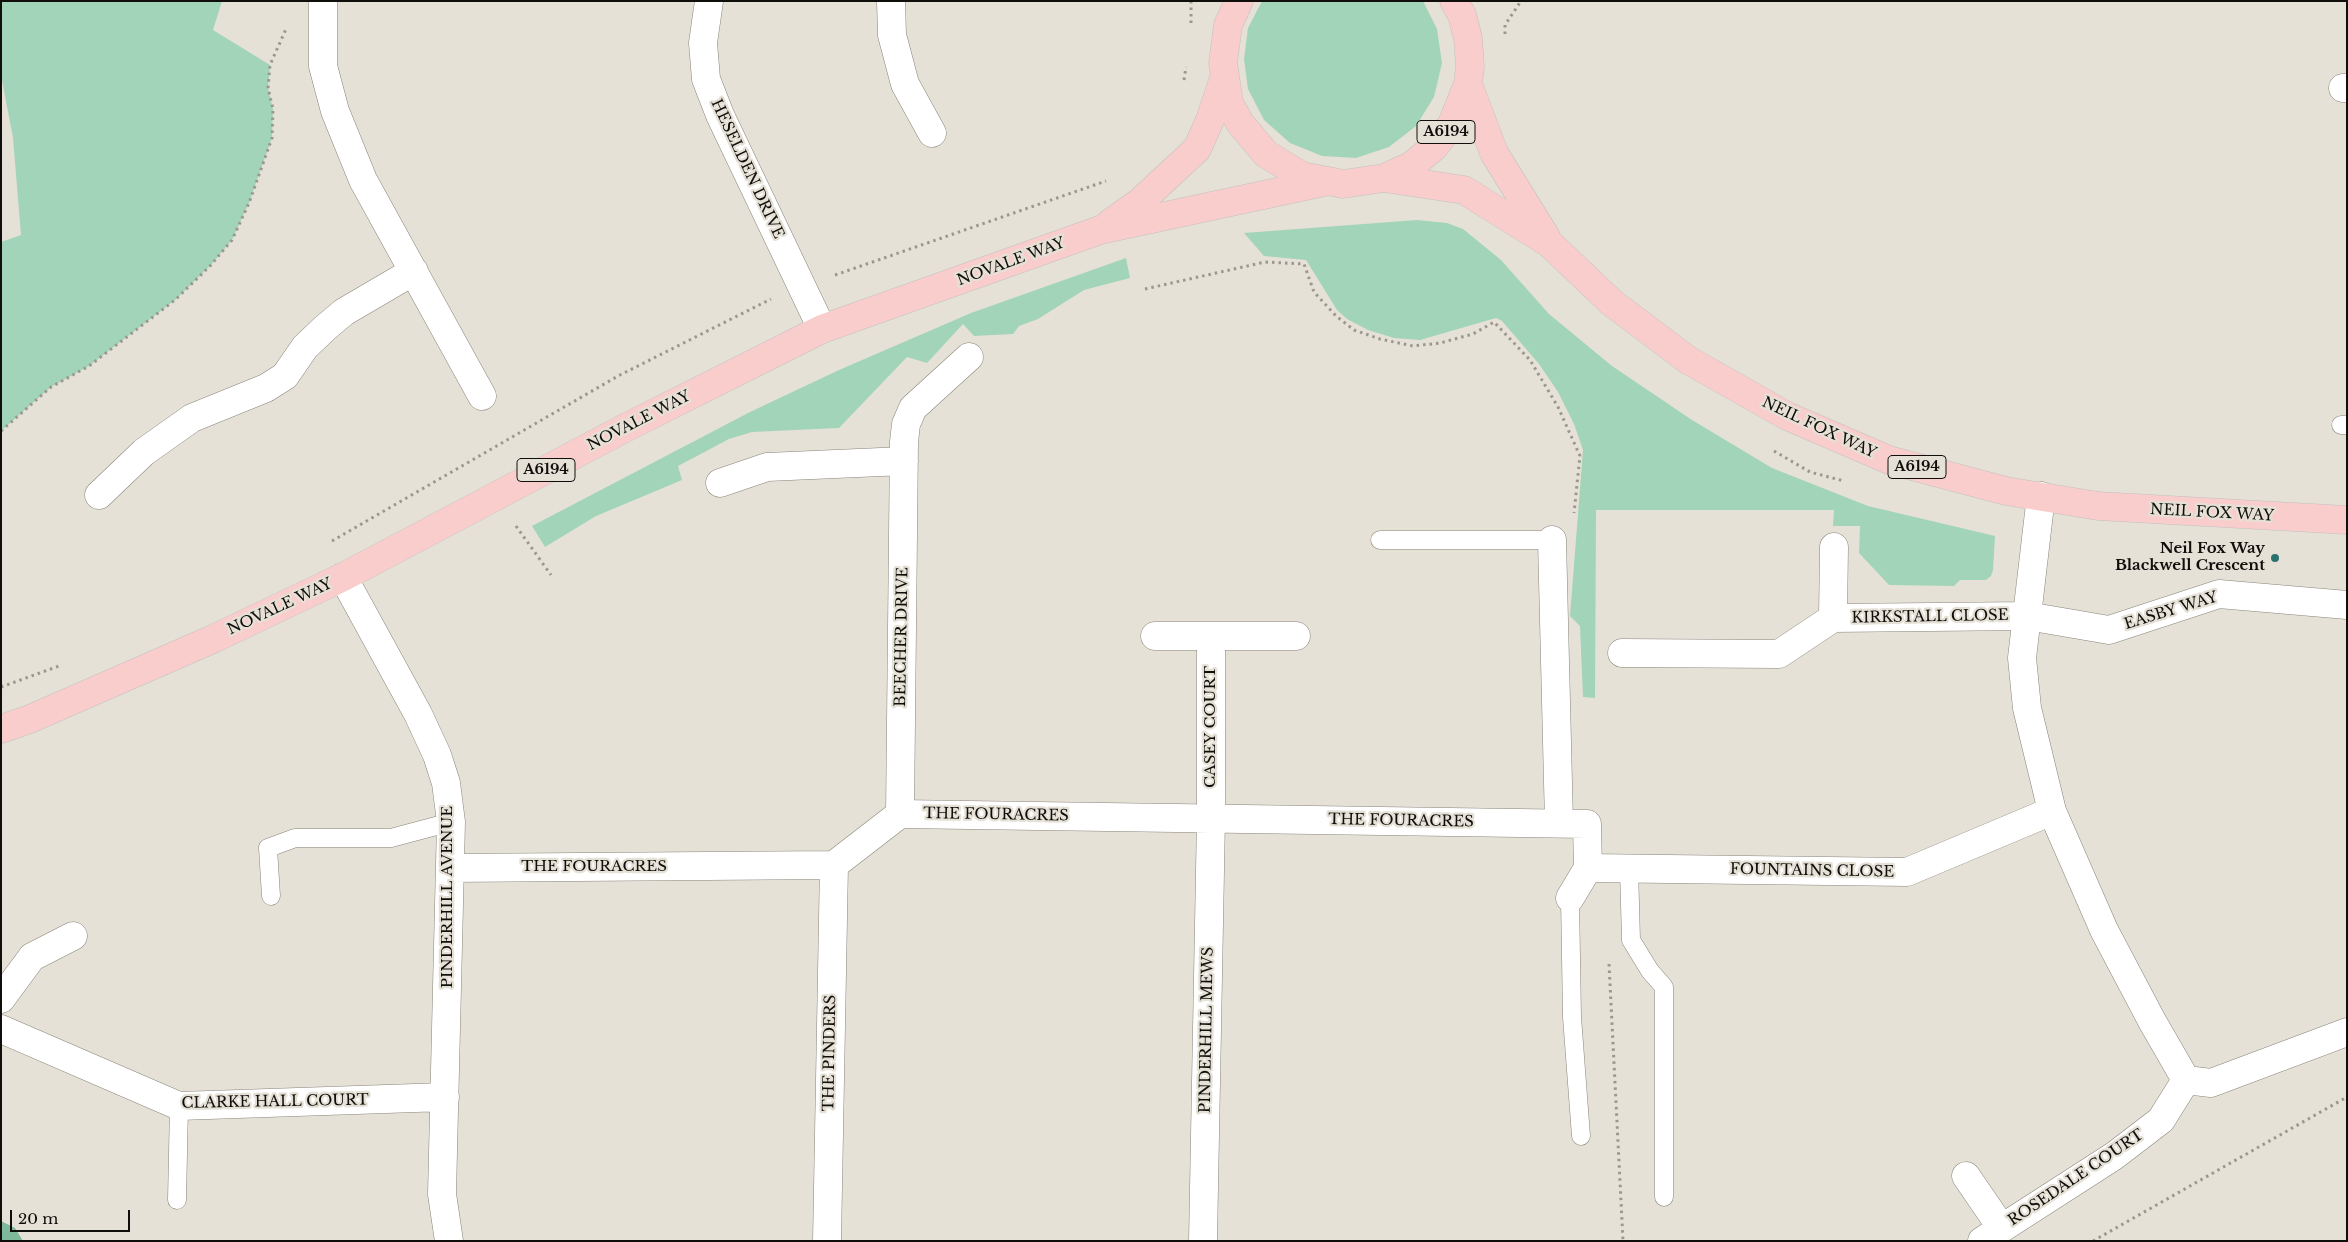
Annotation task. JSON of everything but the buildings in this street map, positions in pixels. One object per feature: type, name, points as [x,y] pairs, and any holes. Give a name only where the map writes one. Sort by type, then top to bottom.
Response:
[{"type":"main road","name":"A6194","points":[[1231,9],[1224,42],[1224,78],[1229,103],[1240,123],[1266,154],[1302,176],[1324,182],[1343,184],[1384,178],[1411,166],[1434,147],[1452,124],[1468,84],[1468,38],[1463,6]]},
{"type":"main road","name":"NOVALE WAY","points":[[1100,230],[1141,201],[1197,149],[1210,120],[1224,78]]},
{"type":"main road","name":"NEIL FOX WAY","points":[[1468,84],[1494,153],[1549,243]]},
{"type":"main road","name":"NEIL FOX WAY","points":[[1384,178],[1464,190],[1549,243],[1611,302],[1688,360],[1787,416],[1889,460],[2006,491],[2098,506],[2347,520]]},
{"type":"main road","name":"NOVALE WAY","points":[[1,729],[30,719],[212,639],[343,577],[622,429],[822,329],[1100,230],[1324,182]]},
{"type":"street","points":[[323,1],[323,66],[335,111],[363,180],[482,396]]},
{"type":"street","name":"HESELDEN DRIVE","points":[[709,1],[703,44],[706,80],[720,115],[822,329]]},
{"type":"street","points":[[891,1],[892,35],[905,84],[932,133]]},
{"type":"street","points":[[99,495],[144,452],[192,418],[266,388],[285,376],[305,347],[324,328],[351,308],[414,271]]},
{"type":"street","name":"BEECHER DRIVE","points":[[900,814],[906,424],[913,408],[969,357]]},
{"type":"street","points":[[720,483],[767,467],[904,461]]},
{"type":"street","points":[[2041,496],[2022,658],[2027,708],[2052,811],[2104,930],[2186,1080],[2211,1083],[2347,1032]]},
{"type":"street","points":[[1552,540],[1559,823]]},
{"type":"street","name":"KIRKSTALL CLOSE","points":[[1833,618],[1834,547]]},
{"type":"street","name":"PINDERHILL AVENUE","points":[[343,577],[390,660],[437,755],[446,783],[451,822],[442,1194],[449,1241]]},
{"type":"street","name":"EASBY WAY","points":[[2027,616],[2109,630],[2220,594],[2347,605]]},
{"type":"street","name":"KIRKSTALL CLOSE","points":[[1622,653],[1779,654],[1833,618],[2027,616]]},
{"type":"street","points":[[1155,636],[1296,636]]},
{"type":"street","name":"CASEY COURT","points":[[1211,636],[1211,818]]},
{"type":"street","name":"FOUNTAINS CLOSE","points":[[1588,868],[1907,872],[2052,811]]},
{"type":"street","points":[[834,865],[900,814]]},
{"type":"street","name":"THE FOURACRES","points":[[900,814],[1587,824],[1588,868]]},
{"type":"street","name":"PINDERHILL MEWS","points":[[1203,1241],[1211,818]]},
{"type":"street","name":"THE FOURACRES","points":[[450,868],[834,865]]},
{"type":"street","name":"THE PINDERS","points":[[827,1241],[834,865]]},
{"type":"street","points":[[1570,898],[1588,868]]},
{"type":"street","points":[[1,999],[32,957],[73,936]]},
{"type":"street","name":"CLARKE HALL COURT","points":[[1,1029],[179,1106],[445,1097]]},
{"type":"street","name":"ROSEDALE COURT","points":[[1966,1176],[1992,1234],[2114,1156],[2161,1120],[2186,1080]]},
{"type":"lane","points":[[1380,540],[1552,540]]},
{"type":"lane","points":[[271,896],[268,848],[295,838],[391,838],[451,822]]},
{"type":"lane","points":[[1629,868],[1631,940],[1650,971],[1664,987],[1664,1197]]},
{"type":"lane","points":[[1570,898],[1572,1017],[1582,1136]]},
{"type":"lane","points":[[177,1200],[179,1106]]},
{"type":"path","points":[[1191,1],[1191,28]]},
{"type":"path","points":[[1505,41],[1506,25],[1521,1]]},
{"type":"path","points":[[1,431],[52,387],[89,366],[174,300],[210,266],[232,240],[249,203],[272,138],[273,109],[268,88],[270,66],[288,25]]},
{"type":"path","points":[[1184,84],[1186,65]]},
{"type":"path","points":[[1144,289],[1265,262],[1304,264],[1314,292],[1336,316],[1354,330],[1380,339],[1413,346],[1440,343],[1473,334],[1494,322],[1530,360],[1558,407],[1580,456],[1573,523],[1552,540]]},
{"type":"path","points":[[516,526],[551,575]]},
{"type":"path","points":[[1608,958],[1623,1241]]},
{"type":"path","points":[[2093,1241],[2347,1098]]},
{"type":"green space","points":[[1,1],[222,1],[213,30],[270,65],[268,88],[273,109],[272,138],[249,203],[232,240],[210,266],[175,300],[89,366],[51,387],[1,431],[1,242],[21,235],[13,138],[1,75]]},
{"type":"green space","points":[[1262,1],[1423,1],[1437,29],[1442,63],[1434,97],[1416,126],[1389,147],[1356,158],[1322,156],[1290,143],[1264,120],[1248,89],[1244,59],[1248,28]]},
{"type":"green space","points":[[1417,220],[1447,223],[1463,229],[1501,260],[1549,314],[1612,366],[1692,420],[1772,468],[1868,506],[1995,536],[1991,576],[1986,580],[1960,580],[1954,586],[1889,585],[1859,553],[1860,526],[1833,526],[1834,510],[1596,510],[1595,698],[1583,697],[1580,626],[1570,616],[1583,450],[1574,424],[1558,392],[1539,364],[1502,321],[1496,318],[1420,340],[1394,338],[1368,330],[1347,319],[1337,310],[1306,260],[1264,256],[1244,233]]},
{"type":"green space","points":[[1126,258],[1130,278],[1084,290],[1038,319],[1019,326],[1013,334],[974,336],[963,324],[927,363],[907,357],[839,428],[752,432],[729,439],[678,466],[682,480],[596,516],[545,547],[532,526],[750,412],[839,370],[971,313]]},
{"type":"green space","points":[[1,1221],[15,1228],[23,1241],[1,1241]]},
{"type":"place","name":"Neil Fox Way Blackwell Crescent","points":[[2275,558]]}]
